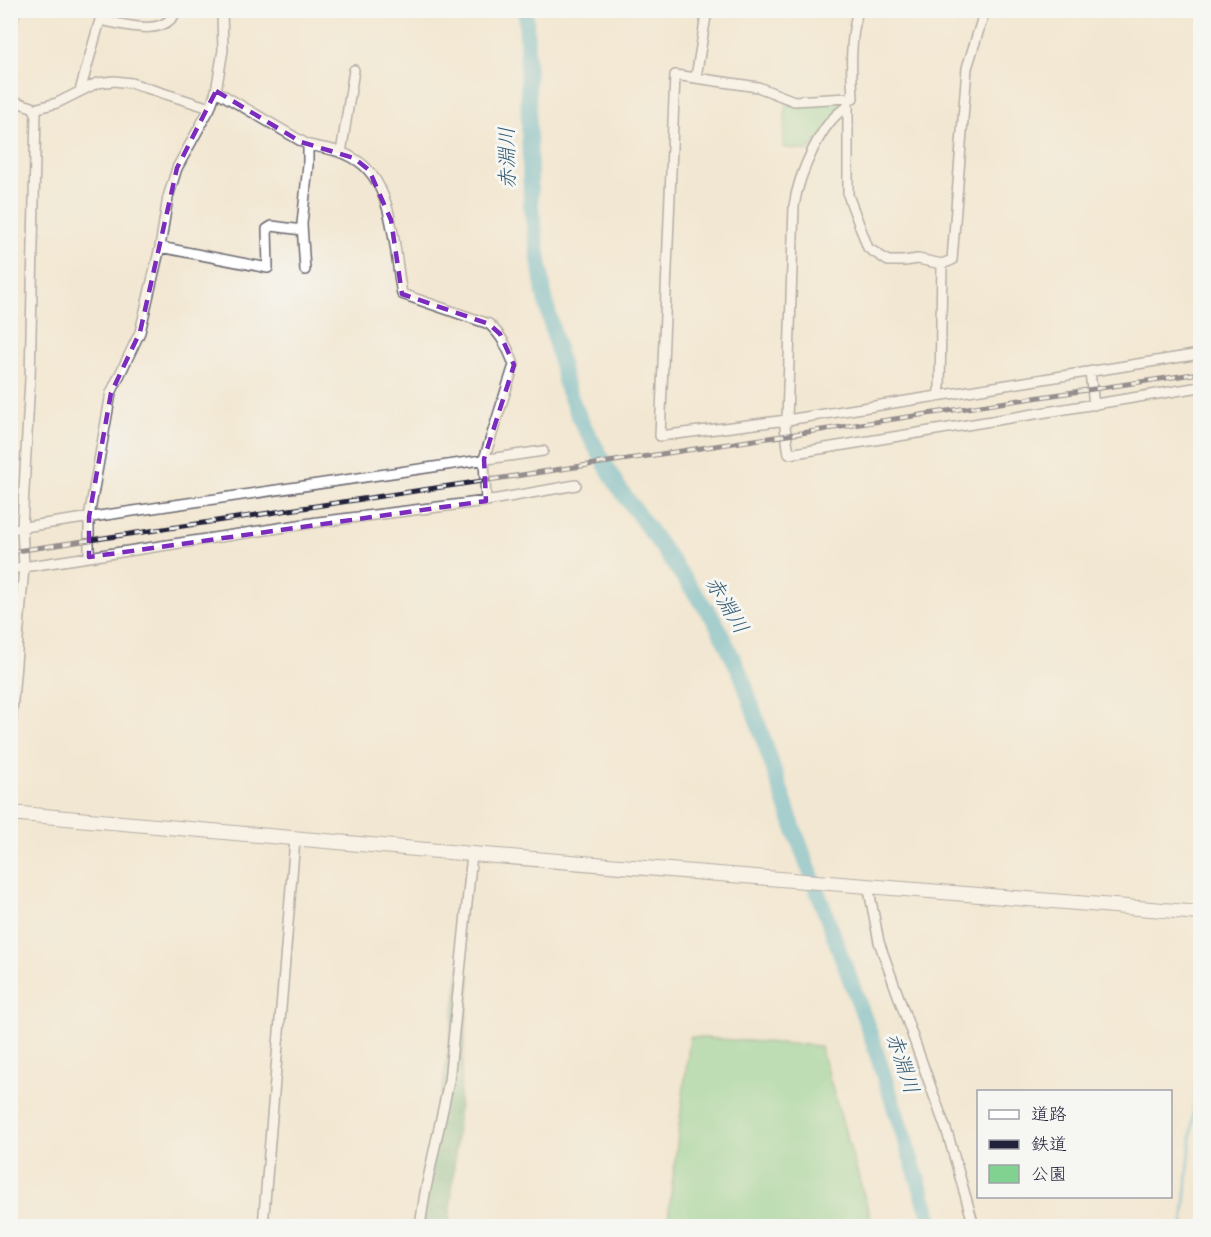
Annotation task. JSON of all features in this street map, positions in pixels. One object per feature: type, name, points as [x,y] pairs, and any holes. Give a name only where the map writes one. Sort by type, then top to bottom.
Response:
[{"type":"street","points":[[80,91],[100,20],[146,28],[160,26],[173,19],[177,10]]},
{"type":"street","points":[[89,557],[89,517],[111,393],[140,332],[160,247],[168,197],[177,168],[210,108],[216,91],[223,50],[222,10]]},
{"type":"street","points":[[696,77],[707,10]]},
{"type":"street","points":[[858,10],[850,60],[852,98],[818,139],[797,188],[785,427],[789,454],[1200,387]]},
{"type":"street","points":[[848,103],[848,195],[868,248],[888,261],[918,259],[942,264],[952,260],[968,68],[986,10]]},
{"type":"street","points":[[342,153],[354,69]]},
{"type":"street","points":[[848,103],[794,101],[758,87],[675,75],[660,436],[787,420],[938,394],[1200,354]]},
{"type":"street","points":[[34,109],[57,103],[97,83],[114,81],[131,83],[210,108]]},
{"type":"street","points":[[216,91],[308,145],[342,153],[354,158],[369,170],[381,192],[391,220],[402,294],[489,324],[500,334],[514,365],[484,459],[486,501]]},
{"type":"street","points":[[10,100],[32,107],[36,112],[30,379],[22,527],[24,567],[10,736]]},
{"type":"street","points":[[304,270],[302,230],[308,145]]},
{"type":"street","points":[[160,247],[268,268],[267,229],[272,226],[302,230]]},
{"type":"street","points":[[938,394],[942,264]]},
{"type":"street","points":[[1090,372],[1094,405]]},
{"type":"street","points":[[10,529],[543,451]]},
{"type":"street","points":[[10,569],[318,522],[486,501],[576,485]]},
{"type":"street","points":[[10,813],[472,854],[1200,913]]},
{"type":"street","points":[[263,1227],[295,839]]},
{"type":"street","points":[[420,1227],[449,1081],[472,854]]},
{"type":"street","points":[[863,885],[879,942],[948,1135],[974,1227]]},
{"type":"highlighted area","points":[[216,91],[301,142],[354,158],[369,170],[391,220],[402,294],[489,324],[500,334],[514,365],[484,459],[486,501],[89,557],[89,517],[111,393],[140,332],[177,168]]},
{"type":"green space","points":[[10,11],[22,11],[11,54]]},
{"type":"green space","points":[[848,98],[848,107],[808,151],[783,147],[786,102]]},
{"type":"green space","points":[[460,967],[470,976],[449,1226],[423,1226]]},
{"type":"green space","points":[[690,1037],[820,1046],[873,1226],[667,1226]]},
{"type":"waterway","name":"赤淵川","points":[[526,10],[531,206],[544,294],[567,389],[582,423],[617,485],[715,621],[742,677],[793,826],[870,1033],[933,1226]]},
{"type":"waterway","points":[[1183,1226],[1200,1040]]},
{"type":"railway","points":[[10,552],[1200,373]]}]
